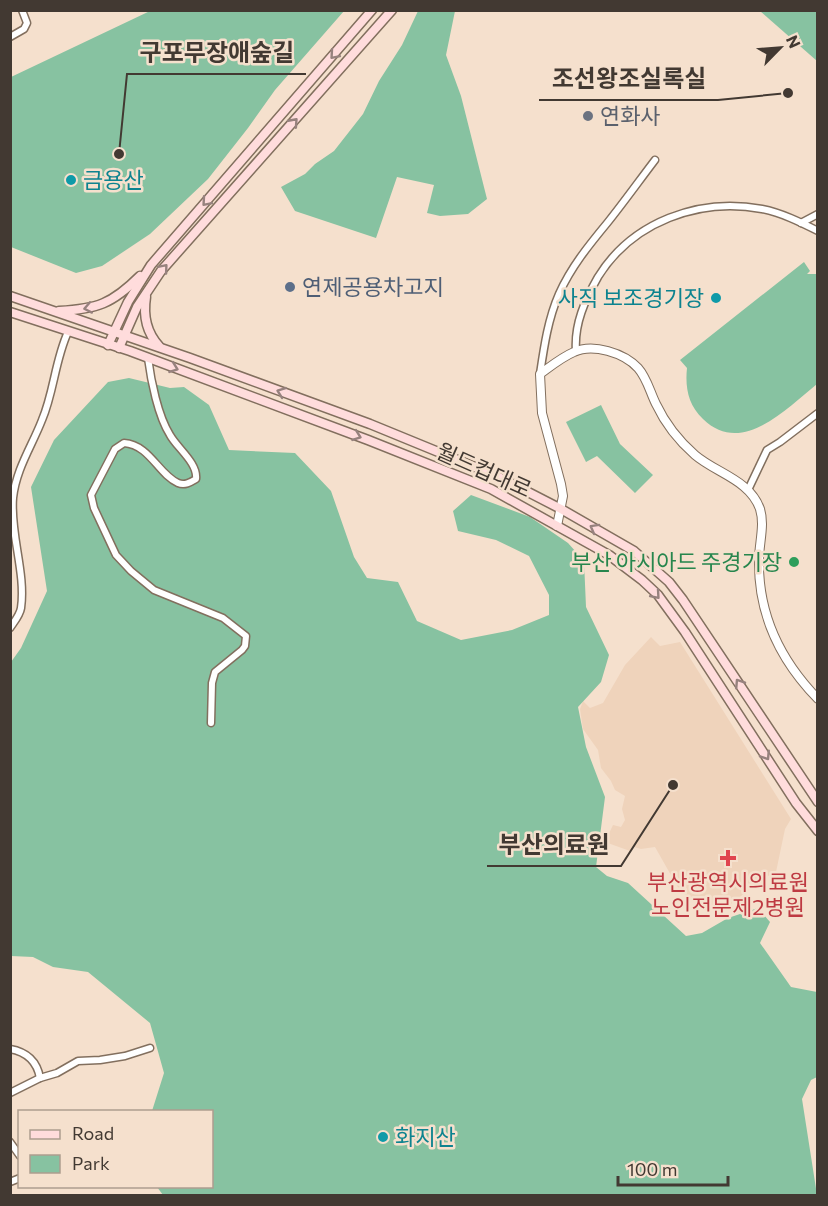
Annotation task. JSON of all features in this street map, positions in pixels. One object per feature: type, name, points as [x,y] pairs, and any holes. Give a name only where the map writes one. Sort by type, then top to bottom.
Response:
[{"type":"main road","points":[[53,311],[82,309],[104,304],[123,291],[151,265],[372,10]]},
{"type":"main road","points":[[119,348],[160,271],[392,10]]},
{"type":"main road","points":[[108,345],[128,302],[151,265]]},
{"type":"main road","points":[[148,290],[145,304],[146,323],[159,347]]},
{"type":"main road","name":"월드컵대로","points":[[10,296],[159,347],[381,428],[497,476],[634,551],[669,582],[699,622],[818,802]]},
{"type":"main road","name":"월드컵대로","points":[[10,312],[148,358],[368,440],[491,489],[625,566],[658,595],[691,641],[796,803],[818,831]]},
{"type":"street","points":[[10,37],[24,29],[27,23],[22,10]]},
{"type":"street","points":[[557,526],[561,509],[561,484],[542,413],[540,374],[545,340],[559,294],[570,273],[590,242],[655,160]]},
{"type":"street","points":[[576,351],[575,337],[579,321],[593,287],[612,258],[651,226],[686,213],[724,206],[762,209],[818,231]]},
{"type":"street","points":[[801,223],[818,214]]},
{"type":"street","points":[[10,628],[14,615],[21,610],[13,499],[17,477],[42,421],[62,344],[68,332]]},
{"type":"street","points":[[540,374],[576,351],[601,350],[627,359],[638,368],[657,406],[678,438],[710,467],[740,483],[748,490],[760,510],[762,521],[759,558],[760,591],[768,621],[788,663],[818,699]]},
{"type":"street","points":[[148,358],[156,397],[169,435],[188,459],[197,474],[196,479],[189,484],[177,483],[136,445],[124,443],[115,449],[91,495],[94,508],[116,555],[130,571],[154,590],[224,618],[246,636],[242,650],[215,672],[212,683],[211,723]]},
{"type":"street","points":[[748,490],[767,450],[818,413]]},
{"type":"street","points":[[10,1093],[40,1078],[57,1073],[78,1061],[125,1056],[150,1048]]},
{"type":"street","points":[[10,1049],[24,1051],[38,1067],[40,1078]]},
{"type":"shaded area","points":[[651,637],[660,646],[680,642],[791,819],[785,829],[776,872],[764,878],[727,907],[718,910],[695,901],[680,891],[655,847],[641,849],[634,847],[630,851],[605,842],[613,825],[621,827],[625,820],[622,809],[625,796],[615,790],[601,768],[598,750],[583,729],[580,709],[583,701],[590,708],[603,703],[625,665]]},
{"type":"green space","points":[[150,11],[344,11],[275,90],[208,179],[150,234],[102,266],[76,273],[11,247],[11,77]]},
{"type":"green space","points":[[418,11],[455,11],[446,55],[461,96],[487,199],[468,214],[440,216],[427,213],[434,185],[397,177],[376,238],[295,211],[281,187],[305,174],[334,151],[363,114],[379,81],[402,45]]},
{"type":"green space","points":[[760,11],[817,11],[817,61]]},
{"type":"green space","points":[[804,262],[810,271],[807,274],[817,274],[817,384],[778,416],[763,425],[748,431],[733,433],[718,429],[703,419],[694,408],[687,389],[687,368],[680,360]]},
{"type":"green space","points":[[129,378],[170,388],[184,387],[209,405],[229,450],[295,453],[331,491],[354,557],[367,578],[398,582],[417,621],[461,640],[512,630],[549,615],[549,595],[529,556],[496,540],[458,531],[453,511],[471,495],[530,517],[568,543],[584,561],[586,607],[609,655],[601,682],[578,707],[586,747],[605,797],[596,867],[607,876],[628,883],[686,936],[702,933],[728,918],[758,908],[770,922],[760,943],[791,987],[817,992],[817,1077],[811,1080],[802,1099],[817,1195],[163,1195],[158,1188],[213,1188],[213,1110],[152,1110],[164,1073],[150,1023],[88,972],[53,967],[33,957],[11,956],[11,662],[21,648],[47,591],[31,487],[54,440],[108,382]]},
{"type":"green space","points":[[601,405],[620,444],[653,475],[635,493],[597,456],[586,462],[566,422]]},
{"type":"place","name":"조선왕조실록실","points":[[788,93]]},
{"type":"place","name":"연화사","points":[[588,116]]},
{"type":"place","name":"구포무장애숲길","points":[[119,154]]},
{"type":"place","name":"금용산","points":[[71,180]]},
{"type":"place","name":"연제공용차고지","points":[[290,287]]},
{"type":"place","name":"사직 보조경기장","points":[[716,298]]},
{"type":"place","name":"부산 아시아드 주경기장","points":[[794,562]]},
{"type":"place","name":"부산의료원","points":[[673,785]]},
{"type":"place","name":"부산광역시의료원 노인전문제2병원","points":[[728,858]]},
{"type":"place","name":"화지산","points":[[383,1137]]}]
